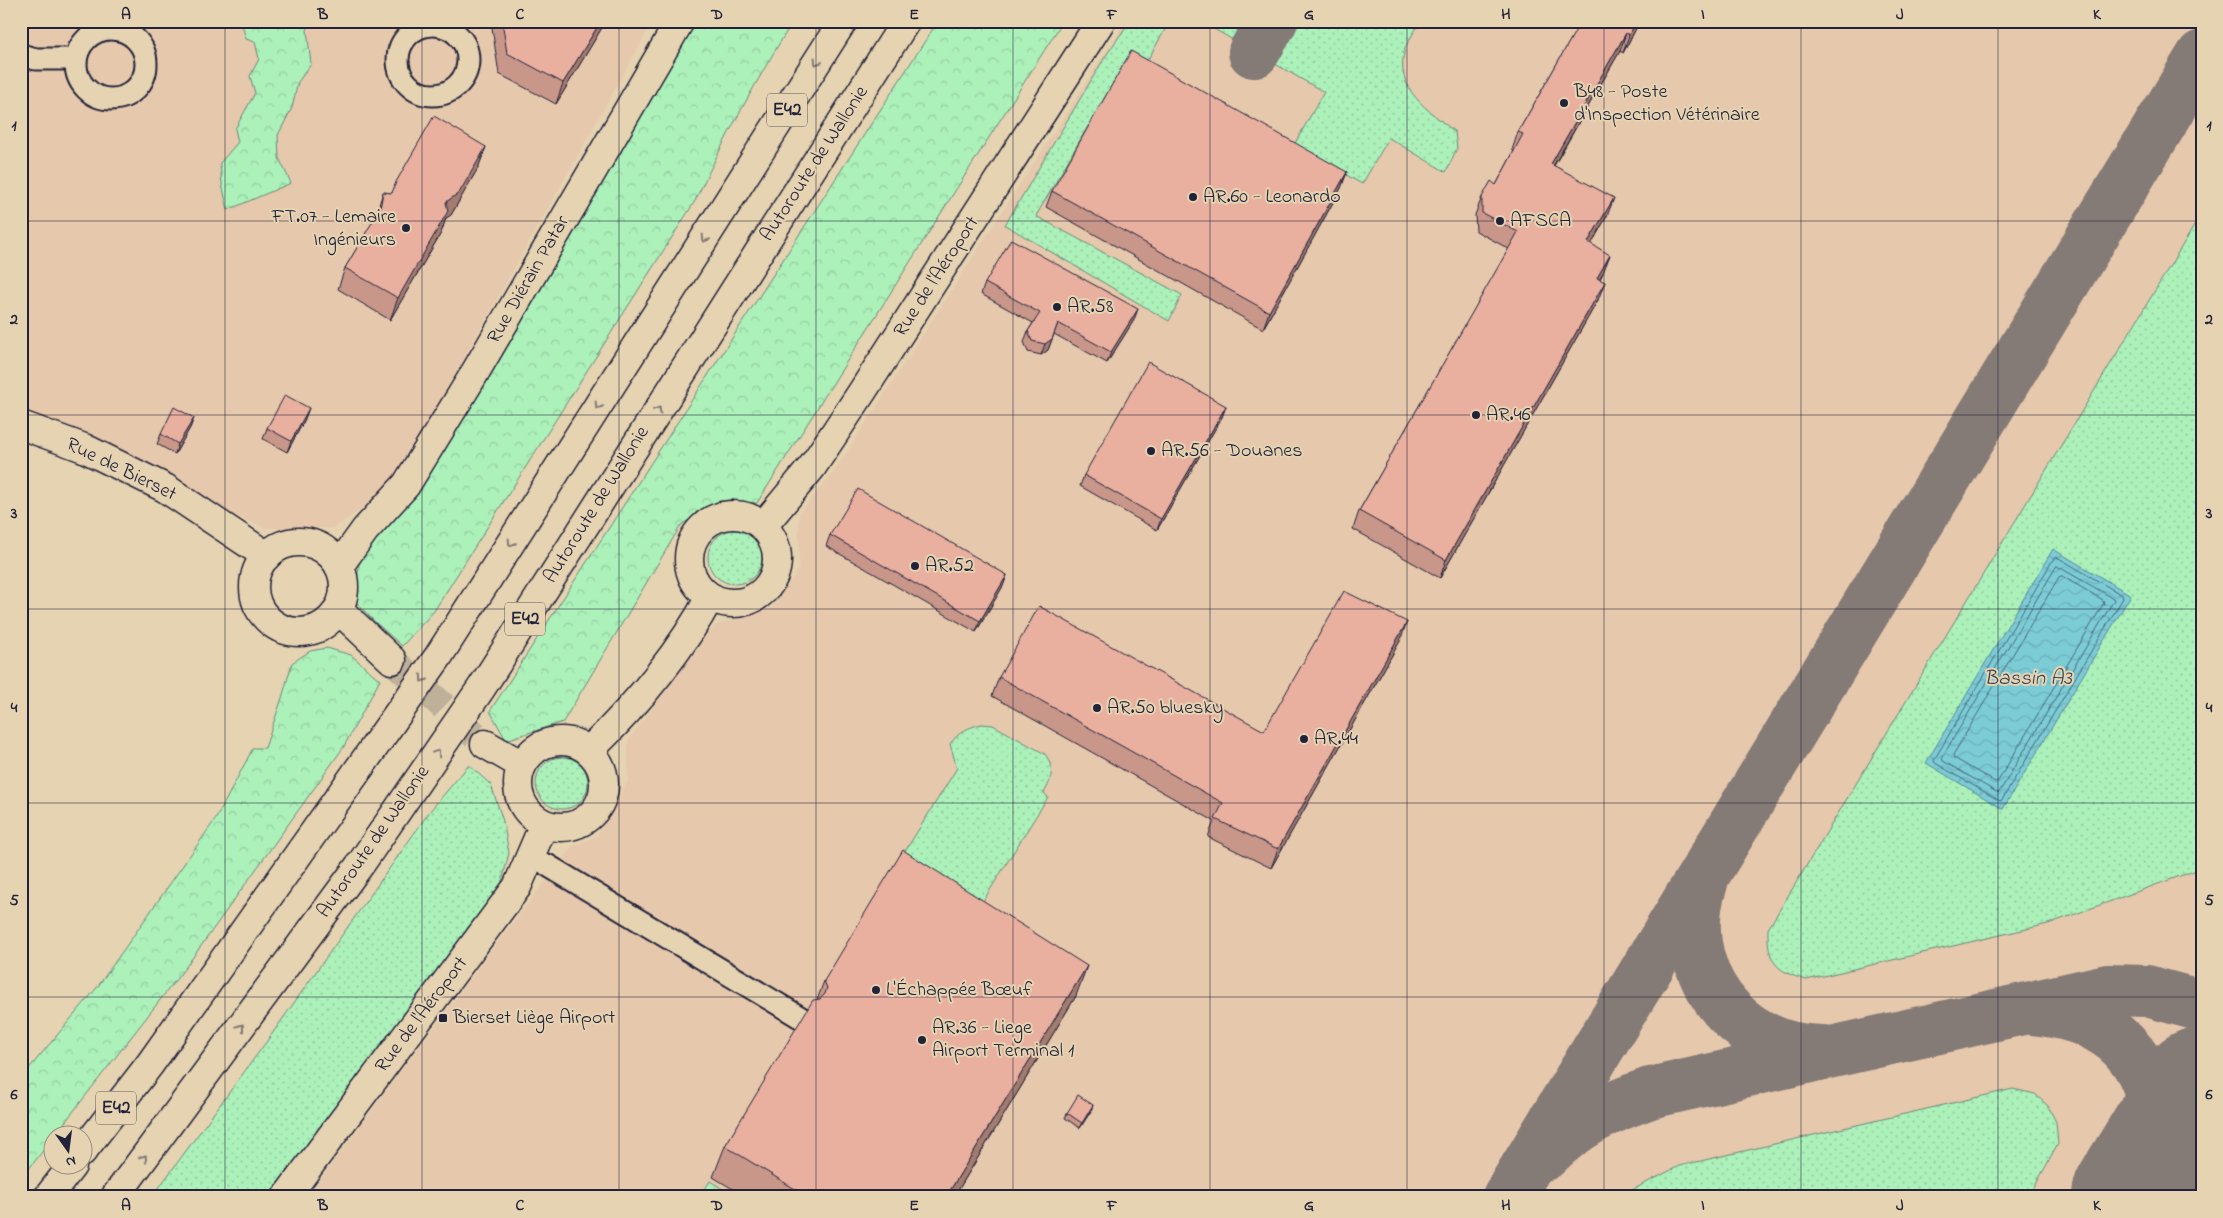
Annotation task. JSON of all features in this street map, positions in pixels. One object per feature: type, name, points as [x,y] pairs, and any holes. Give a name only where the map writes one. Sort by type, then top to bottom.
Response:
[{"type":"main road","name":"Rue Diérain Patar","points":[[339,566],[365,530],[411,477],[470,381],[680,21]]},
{"type":"main road","name":"E42","points":[[92,1139],[156,1056],[438,657],[843,21]]},
{"type":"main road","name":"Autoroute de Wallonie","points":[[115,1197],[362,862],[482,687],[906,21]]},
{"type":"main road","name":"Rue de l'Aéroport","points":[[763,526],[812,467],[857,400],[1101,21]]},
{"type":"main road","name":"Rue de Bierset","points":[[21,425],[84,448],[165,488],[266,556]]},
{"type":"main road","points":[[733,515],[749,518],[763,526],[772,538],[777,552],[776,567],[772,580],[755,597],[744,602],[732,603],[710,597],[698,586],[690,571],[689,555],[693,540],[703,526],[717,518],[733,515]]},
{"type":"main road","points":[[317,546],[365,530]]},
{"type":"main road","points":[[290,543],[304,543],[317,546],[329,554],[339,566],[344,579],[344,595],[338,610],[328,622],[315,630],[299,632],[284,630],[268,621],[258,606],[254,589],[257,571],[266,556],[277,548],[290,543]]},
{"type":"main road","points":[[590,751],[632,708],[693,628],[710,597]]},
{"type":"main road","points":[[338,610],[392,660]]},
{"type":"main road","points":[[560,741],[576,743],[590,751],[600,765],[604,782],[602,799],[593,814],[578,824],[562,828],[544,824],[530,815],[520,799],[517,782],[522,764],[531,752],[545,744],[560,741]]},
{"type":"main road","points":[[485,744],[522,764]]},
{"type":"main road","name":"Rue de l'Aéroport","points":[[286,1197],[517,887],[544,824]]},
{"type":"main road","points":[[48,1197],[64,1176]]},
{"type":"street","points":[[21,55],[36,59],[75,59]]},
{"type":"street","points":[[547,865],[803,1019]]},
{"type":"shaded area","points":[[21,21],[653,21],[388,493],[332,528],[266,528],[232,514],[120,448],[21,409]]},
{"type":"shaded area","points":[[1126,21],[2202,21],[2202,1197],[307,1197],[500,939],[573,846],[597,836],[628,781],[628,741],[714,626],[773,606],[799,569],[799,513],[834,472]]},
{"type":"green space","points":[[241,21],[310,21],[307,30],[311,64],[298,82],[292,108],[278,135],[279,158],[291,183],[228,210],[222,184],[220,163],[238,142],[235,129],[255,93],[250,76],[259,59],[255,42],[246,39]]},
{"type":"green space","points":[[692,21],[793,21],[741,110],[695,201],[434,611],[402,646],[355,601],[359,564]]},
{"type":"green space","points":[[938,21],[1063,21],[757,503],[719,501],[681,525],[563,722],[506,740],[490,711]]},
{"type":"green space","points":[[1130,21],[1170,21],[1139,75],[1123,66],[1036,216],[1182,295],[1169,321],[1005,225],[1105,57]]},
{"type":"green space","points":[[1200,21],[1420,21],[1405,49],[1404,76],[1416,98],[1455,132],[1457,148],[1446,172],[1389,138],[1362,184],[1294,145],[1324,92]]},
{"type":"green space","points":[[2202,213],[2202,868],[2048,924],[1806,980],[1787,973],[1771,957],[1768,929]]},
{"type":"green space","points":[[735,530],[754,538],[762,557],[754,576],[735,584],[716,576],[708,557],[716,538]]},
{"type":"green space","points":[[327,648],[351,655],[380,680],[343,748],[188,964],[62,1126],[42,1126],[42,1152],[21,1179],[21,1078],[96,989],[217,817],[253,748],[265,748],[292,663],[310,651]]},
{"type":"green space","points":[[982,724],[993,725],[1045,754],[1050,764],[1051,774],[1044,793],[1048,797],[978,909],[899,861],[957,768],[950,744],[964,731]]},
{"type":"green space","points":[[557,757],[567,757],[581,764],[588,778],[588,788],[581,802],[567,809],[557,809],[547,805],[540,798],[536,788],[536,778],[540,768],[547,761]]},
{"type":"green space","points":[[469,765],[491,785],[503,821],[509,853],[501,885],[269,1197],[152,1197],[267,1041],[430,811]]},
{"type":"green space","points":[[2013,1089],[2035,1094],[2048,1106],[2056,1122],[2058,1144],[2029,1197],[1622,1197],[1679,1166]]},
{"type":"green space","points":[[710,1181],[735,1197],[700,1197]]},
{"type":"water","name":"Bassin A3","points":[[2053,549],[2131,595],[2003,809],[1926,763]]},
{"type":"building","points":[[502,21],[601,21],[563,83],[507,53]]},
{"type":"building","name":"AR.46","points":[[1581,21],[1637,21],[1629,35],[1626,33],[1551,164],[1614,198],[1588,242],[1610,255],[1597,278],[1605,282],[1446,560],[1359,511],[1518,232],[1482,213],[1482,197],[1491,181],[1496,185],[1523,134],[1518,132]]},
{"type":"building","name":"AR.60 - Leonardo","points":[[1131,51],[1347,172],[1269,312],[1052,191]]},
{"type":"building","name":"FT.07 - Lemaire Ingénieurs","points":[[434,116],[486,147],[459,193],[446,202],[448,211],[398,298],[345,268],[380,209],[383,192],[392,193],[396,182]]},
{"type":"building","name":"AR.58","points":[[1011,239],[1138,309],[1111,352],[1058,323],[1052,339],[1045,344],[1032,341],[1028,331],[1040,313],[985,283]]},
{"type":"building","name":"AR.56 - Douanes","points":[[1148,362],[1226,406],[1161,519],[1084,475]]},
{"type":"building","points":[[285,395],[309,408],[291,441],[267,428]]},
{"type":"building","points":[[174,407],[194,418],[178,444],[161,434]]},
{"type":"building","name":"AR.52","points":[[858,489],[1007,575],[980,621],[830,535]]},
{"type":"building","points":[[1344,591],[1407,622],[1278,849],[1215,819],[1223,803],[999,677],[1039,606],[1264,731]]},
{"type":"building","name":"AR.36 - Liege Airport Terminal 1","points":[[903,850],[1087,966],[946,1197],[808,1197],[725,1146],[813,1000],[820,999],[825,994],[827,988],[824,981]]},
{"type":"building","points":[[1078,1095],[1093,1105],[1082,1123],[1067,1113]]},
{"type":"taxiway","points":[[1254,52],[1272,21]]},
{"type":"taxiway","points":[[1508,1197],[2202,56]]},
{"type":"taxiway","points":[[1702,883],[1695,915],[1696,945],[1704,974],[1719,999],[1739,1021],[1763,1037],[1792,1048],[1824,1051]]},
{"type":"taxiway","points":[[1544,1155],[1568,1134],[1594,1117],[1650,1093],[2107,990],[2147,991],[2202,1006]]},
{"type":"taxiway","points":[[2033,1009],[2057,1012],[2079,1018],[2115,1038],[2130,1053],[2141,1070],[2150,1091],[2155,1115],[2156,1137],[2153,1173]]},
{"type":"taxiway","points":[[2153,1173],[2169,1157],[2202,1139]]},
{"type":"runway","points":[[2138,1197],[2202,1093]]},
{"type":"tunnel","points":[[392,660],[485,744]]},
{"type":"place","name":"B48 - Poste d'Inspection Vétérinaire","points":[[1564,103]]},
{"type":"place","name":"AR.60 - Leonardo","points":[[1193,197]]},
{"type":"place","name":"AFSCA","points":[[1500,221]]},
{"type":"place","name":"FT.07 - Lemaire Ingénieurs","points":[[406,228]]},
{"type":"place","name":"AR.58","points":[[1057,307]]},
{"type":"place","name":"AR.46","points":[[1476,415]]},
{"type":"place","name":"AR.56 - Douanes","points":[[1151,451]]},
{"type":"place","name":"AR.52","points":[[915,566]]},
{"type":"place","name":"AR.50 bluesky","points":[[1097,708]]},
{"type":"place","name":"AR.44","points":[[1304,739]]},
{"type":"place","name":"L'Échappée Bœuf","points":[[876,990]]},
{"type":"place","name":"Bierset Liège Airport","points":[[443,1018]]},
{"type":"place","name":"AR.36 - Liege Airport Terminal 1","points":[[922,1040]]}]
